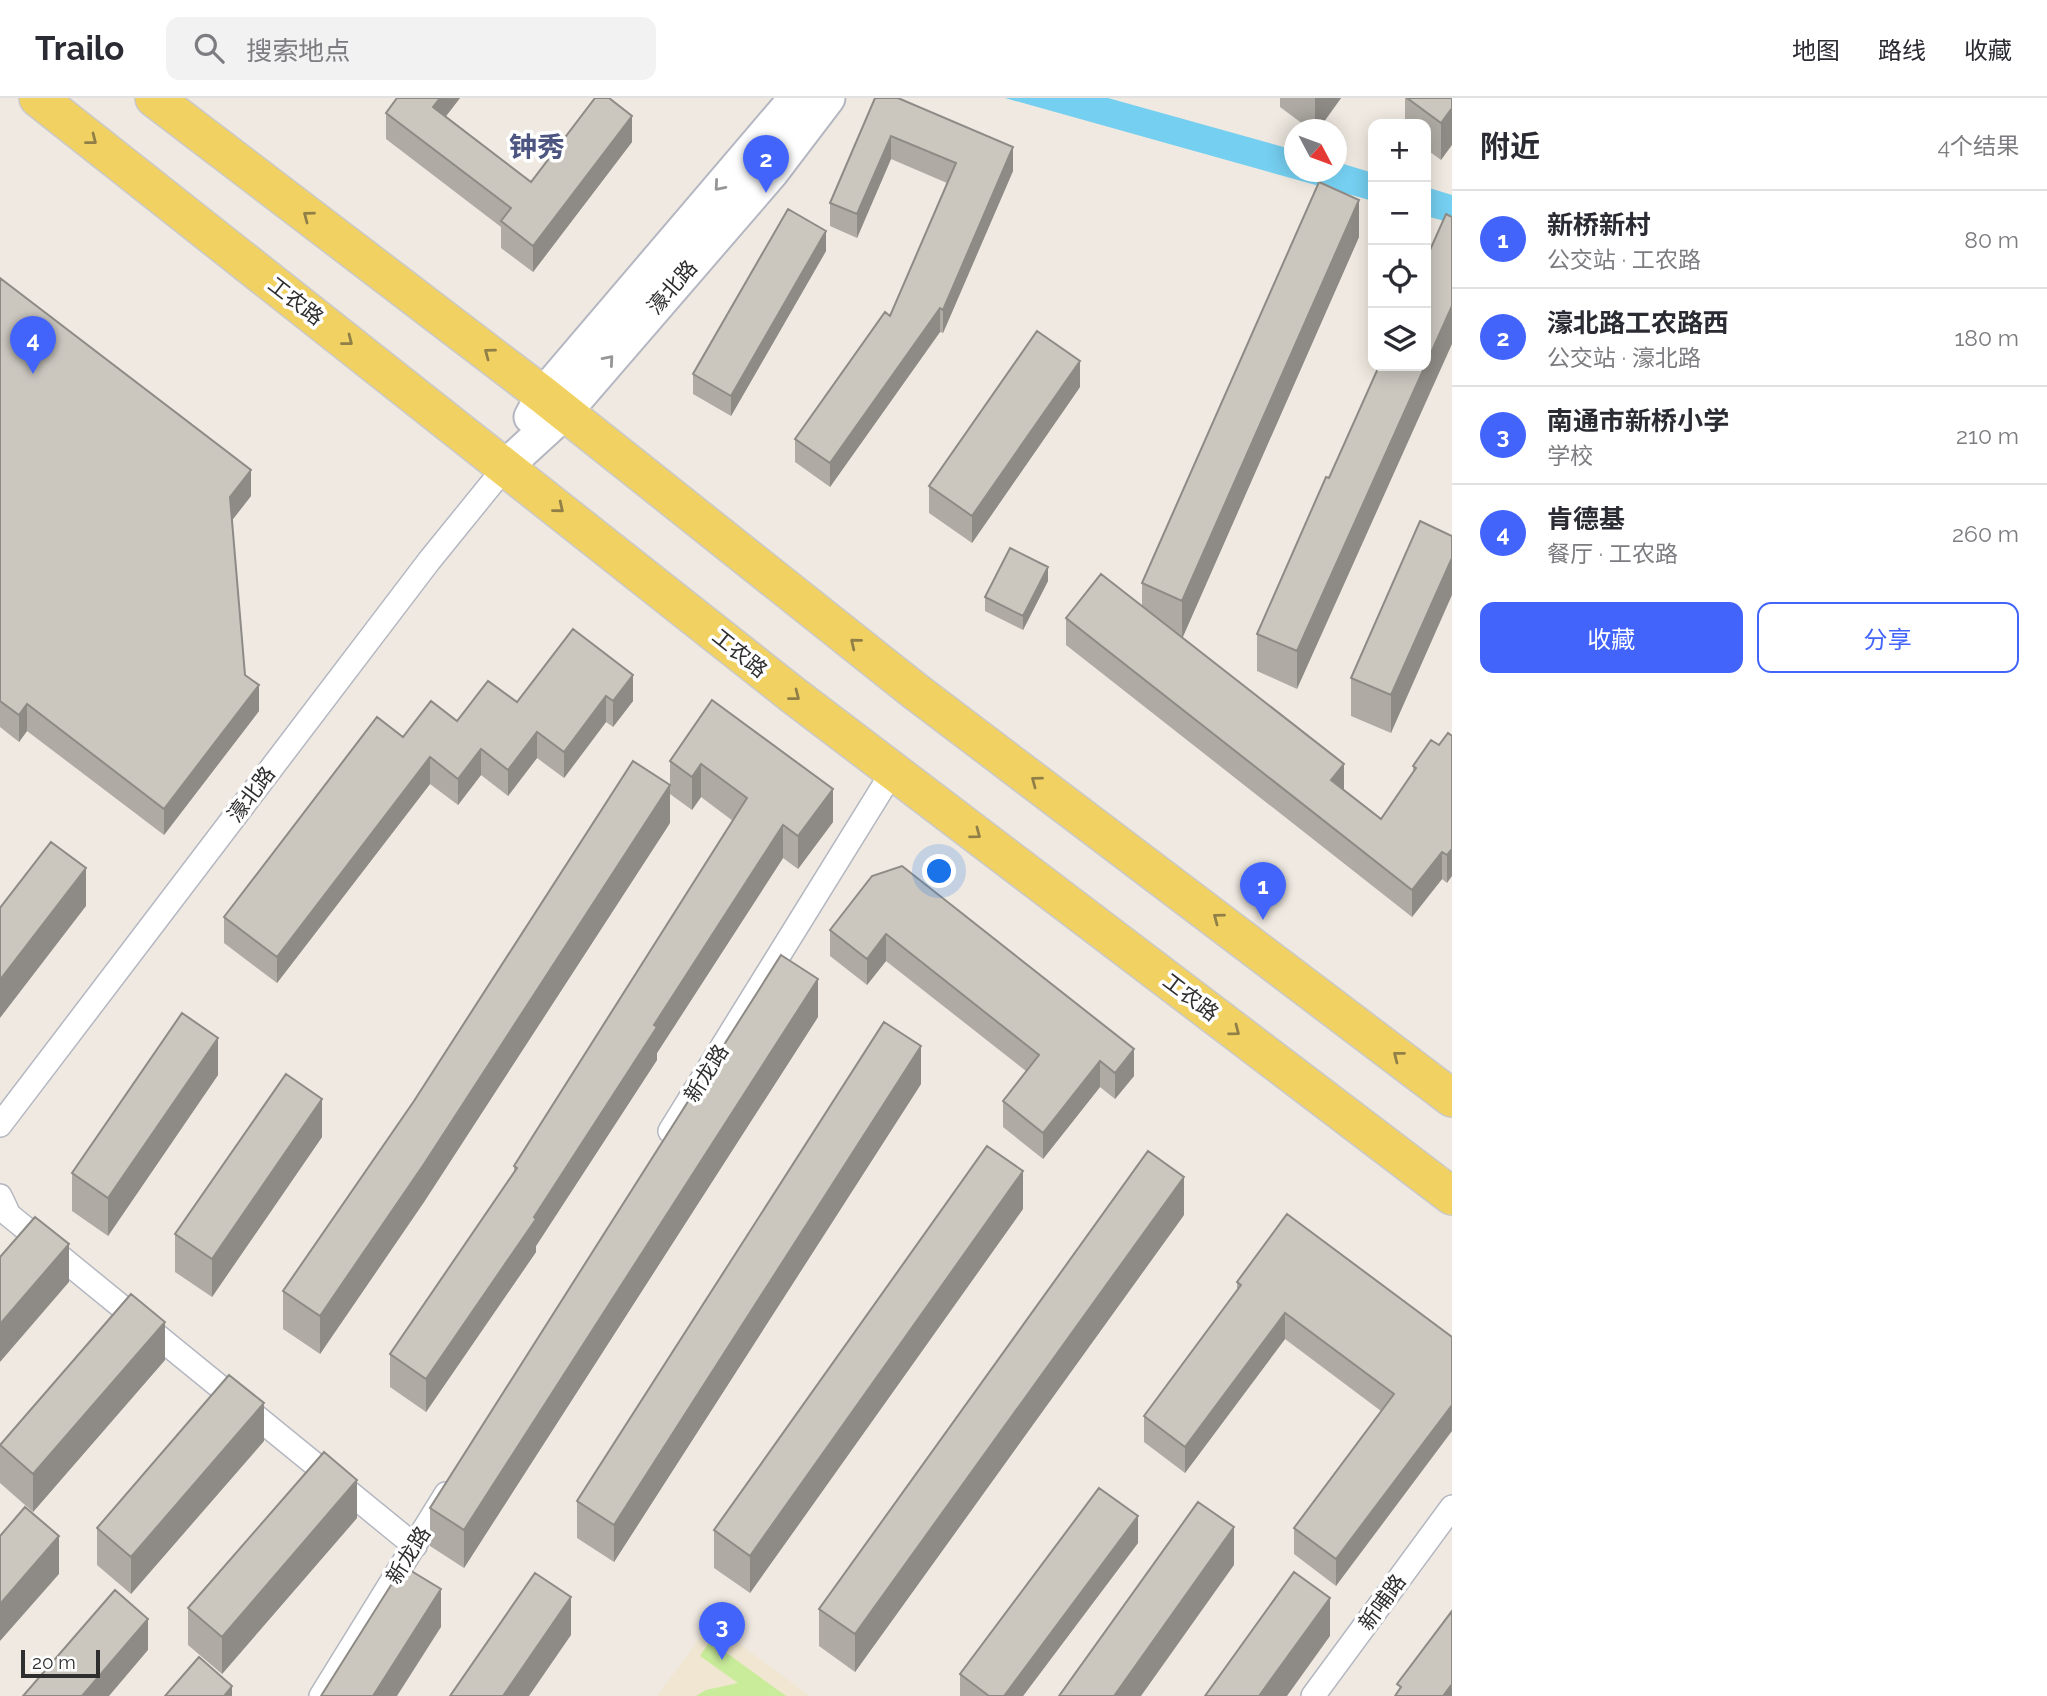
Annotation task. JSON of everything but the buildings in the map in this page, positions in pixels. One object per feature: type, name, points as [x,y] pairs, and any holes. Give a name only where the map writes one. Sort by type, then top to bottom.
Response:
[{"type":"main road","name":"工农路","points":[[38,98],[893,771],[1452,1196]]},
{"type":"main road","points":[[153,98],[554,404],[915,691],[1452,1098]]},
{"type":"street","name":"濠北路","points":[[0,1125],[429,561],[796,98]]},
{"type":"street","name":"濠北路","points":[[554,404],[771,173],[828,98]]},
{"type":"street","name":"新龙路","points":[[661,1146],[893,771]]},
{"type":"street","points":[[0,1196],[9,1215],[415,1546]]},
{"type":"street","name":"新龙路","points":[[321,1696],[458,1475]]},
{"type":"street","name":"新哺路","points":[[1313,1696],[1452,1507]]},
{"type":"shaded area","points":[[711,1623],[810,1696],[657,1696]]},
{"type":"green space","points":[[710,1641],[786,1696],[696,1696],[706,1690],[738,1683],[700,1656]]},
{"type":"water","points":[[1005,98],[1108,98],[1284,147],[1284,176]]},
{"type":"water","points":[[1347,165],[1368,171],[1368,200],[1305,182],[1347,182]]},
{"type":"water","points":[[1431,189],[1452,195],[1452,223],[1431,217]]},
{"type":"place","name":"濠北路工农路西","points":[[766,193]]},
{"type":"place","name":"肯德基","points":[[33,374]]},
{"type":"place","name":"新桥新村","points":[[1263,920]]},
{"type":"place","name":"南通市新桥小学","points":[[722,1660]]},
{"type":"district","name":"钟秀","points":[[537,147]]}]
